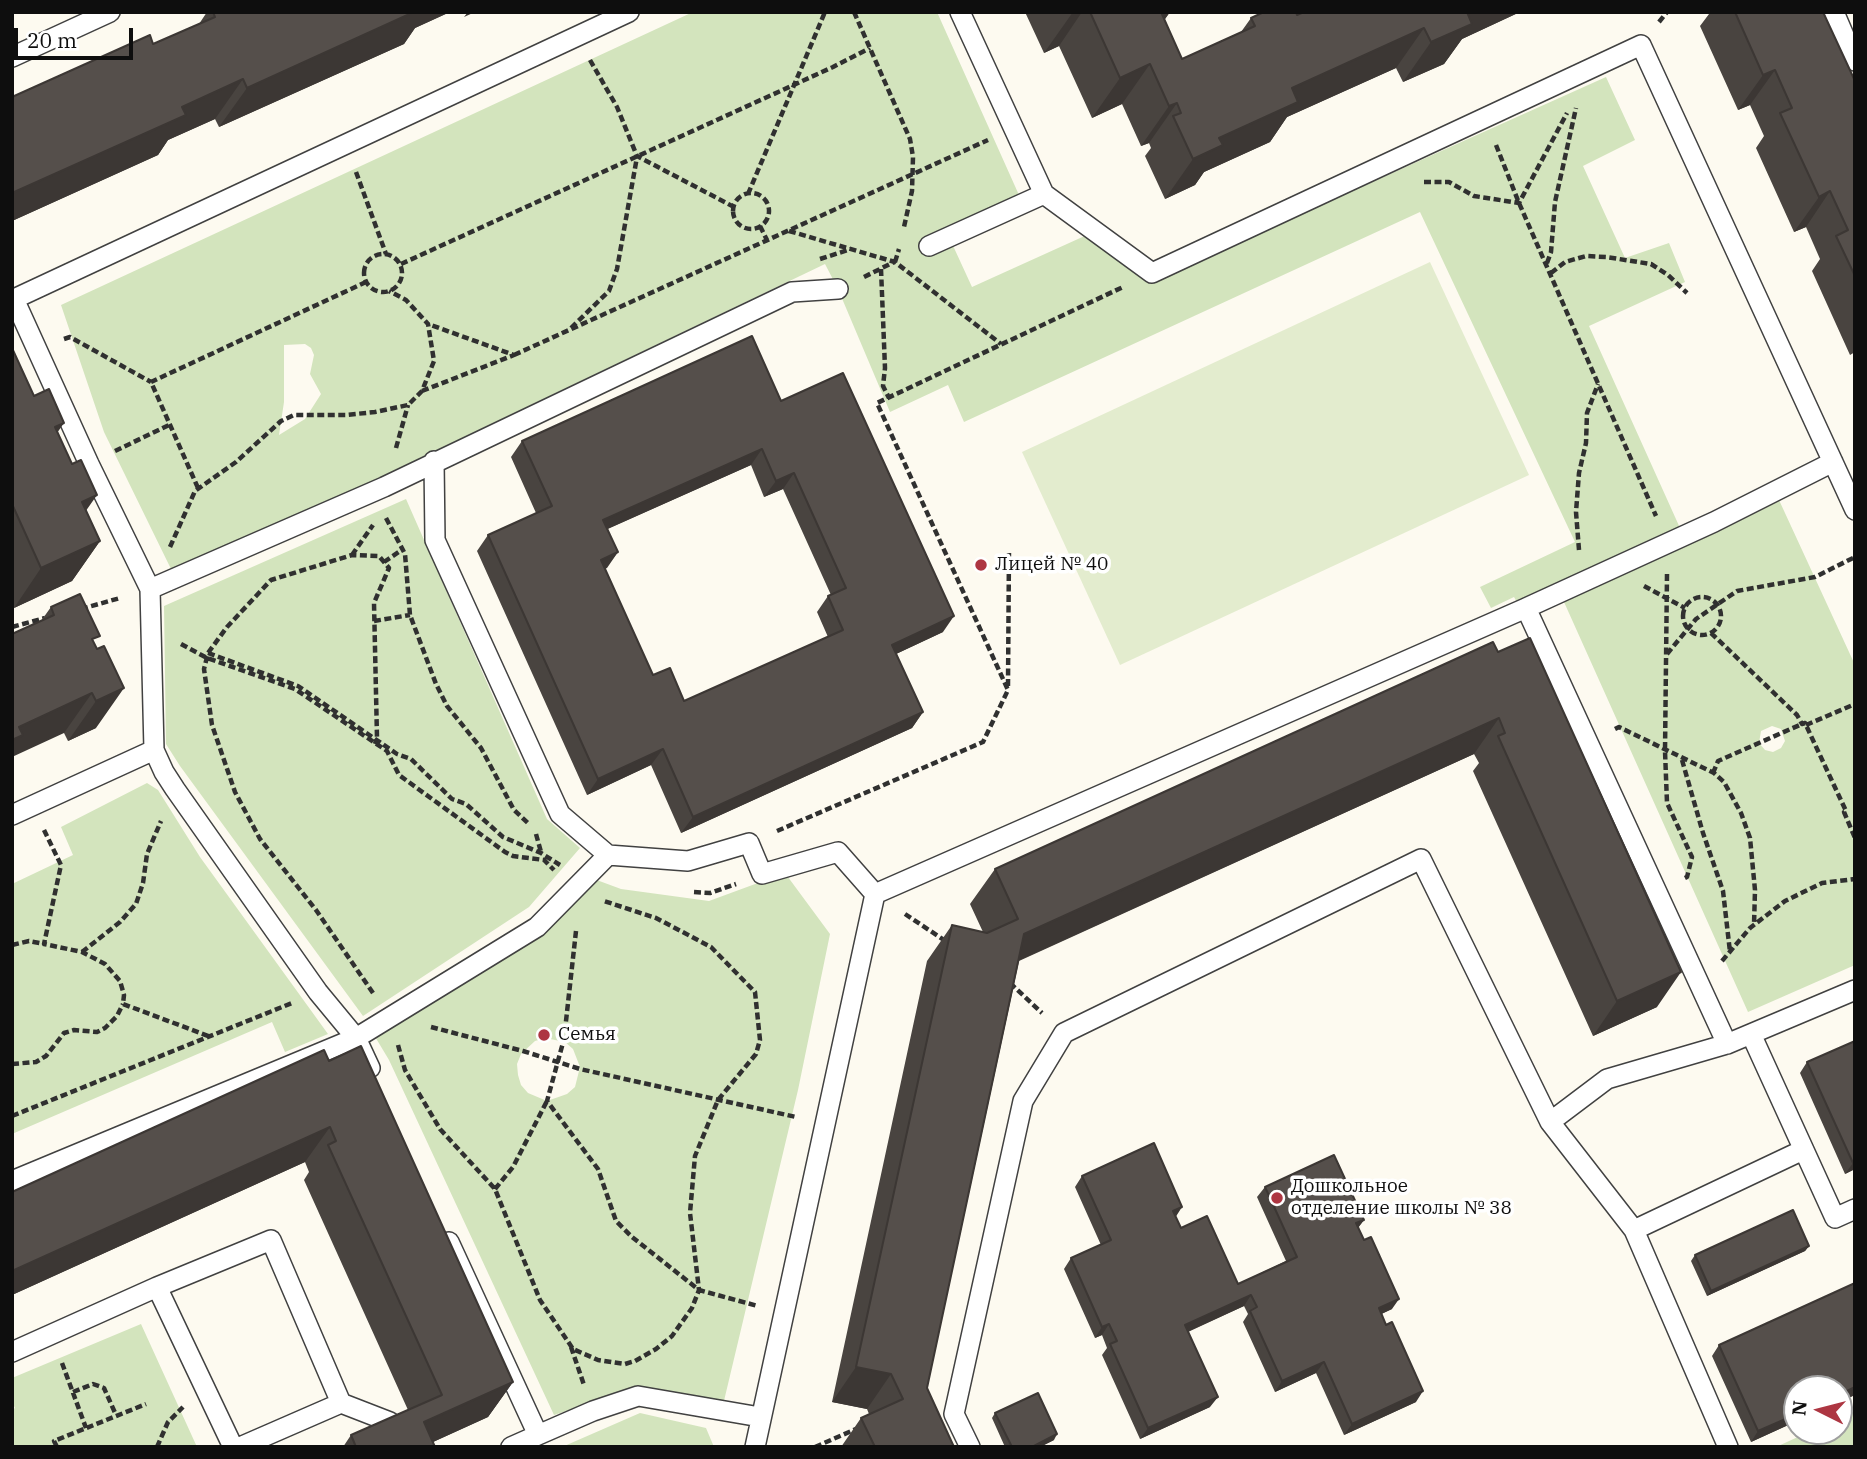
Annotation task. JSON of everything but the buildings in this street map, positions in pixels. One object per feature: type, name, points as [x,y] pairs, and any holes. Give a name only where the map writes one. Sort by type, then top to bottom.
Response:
[{"type":"lane","points":[[12,57],[110,12]]},
{"type":"lane","points":[[379,1088],[356,1038],[318,992],[175,789],[153,750],[150,589],[89,464],[14,299],[629,12]]},
{"type":"lane","points":[[960,12],[1044,194],[1152,273],[1641,45],[1855,510]]},
{"type":"lane","points":[[1834,12],[1855,61]]},
{"type":"lane","points":[[929,246],[1044,194]]},
{"type":"lane","points":[[150,589],[384,487],[792,292],[838,289]]},
{"type":"lane","points":[[434,461],[435,540],[560,814],[608,855],[688,861],[749,843],[762,874],[838,852],[875,894]]},
{"type":"lane","points":[[875,894],[1527,608],[1612,569],[1664,535],[1833,461]]},
{"type":"lane","points":[[1527,608],[1727,1044]]},
{"type":"lane","points":[[12,815],[153,750]]},
{"type":"lane","points":[[12,1181],[356,1038],[537,927],[608,855]]},
{"type":"lane","points":[[970,1447],[954,1414],[1023,1101],[1065,1033],[1421,859],[1550,1122],[1634,1230],[1728,1447]]},
{"type":"lane","points":[[755,1447],[875,894]]},
{"type":"lane","points":[[1550,1122],[1608,1079],[1727,1044],[1855,990]]},
{"type":"lane","points":[[1751,1034],[1835,1218],[1855,1209]]},
{"type":"lane","points":[[1634,1230],[1803,1150]]},
{"type":"lane","points":[[441,1224],[538,1435]]},
{"type":"lane","points":[[12,1352],[157,1287],[271,1240],[341,1403]]},
{"type":"lane","points":[[157,1287],[233,1447]]},
{"type":"lane","points":[[511,1447],[638,1396],[760,1418]]},
{"type":"lane","points":[[240,1447],[341,1403],[390,1422],[402,1437]]},
{"type":"path","points":[[748,194],[825,12]]},
{"type":"path","points":[[854,12],[910,139],[914,157],[912,191],[903,234]]},
{"type":"path","points":[[401,264],[870,48]]},
{"type":"path","points":[[568,331],[609,291],[618,269],[637,156],[617,107],[603,82]]},
{"type":"path","points":[[1519,203],[1575,102],[1555,202],[1551,252],[1547,263]]},
{"type":"path","points":[[422,391],[514,355],[1013,129]]},
{"type":"path","points":[[1495,142],[1664,535],[1667,599],[1667,803],[1692,858],[1687,877]]},
{"type":"path","points":[[637,156],[734,207]]},
{"type":"path","points":[[355,169],[386,254]]},
{"type":"path","points":[[1414,185],[1425,181],[1449,183],[1474,196],[1519,203]]},
{"type":"path","points":[[757,194],[768,206],[768,218],[760,226],[750,229],[739,223],[733,213],[734,207],[740,197],[757,194]]},
{"type":"path","points":[[760,226],[767,240]]},
{"type":"path","points":[[789,230],[895,262],[1001,344]]},
{"type":"path","points":[[895,262],[900,244]]},
{"type":"path","points":[[838,289],[929,246]]},
{"type":"path","points":[[389,291],[399,284],[402,278],[401,264],[392,255],[380,254],[369,260],[364,270],[366,282],[375,290],[389,291],[406,300],[428,324],[514,355]]},
{"type":"path","points":[[1551,273],[1565,262],[1586,256],[1606,257],[1651,264],[1688,293]]},
{"type":"path","points":[[881,269],[885,368],[883,386],[889,398]]},
{"type":"path","points":[[1009,690],[877,403],[1152,273]]},
{"type":"path","points":[[151,382],[366,282]]},
{"type":"path","points":[[165,556],[195,491],[236,462],[270,429],[294,415],[346,415],[408,405],[422,391],[434,361],[428,324]]},
{"type":"path","points":[[70,337],[151,382],[198,488]]},
{"type":"path","points":[[1578,556],[1576,512],[1579,473],[1586,443],[1587,413],[1598,383]]},
{"type":"path","points":[[113,452],[169,425]]},
{"type":"path","points":[[383,511],[402,549],[407,566],[410,615],[436,684],[447,706],[481,748],[514,810],[529,823],[538,836],[541,853]]},
{"type":"path","points":[[384,562],[402,549]]},
{"type":"path","points":[[749,843],[983,742],[1009,690],[1009,550]]},
{"type":"path","points":[[152,628],[208,655],[298,686],[376,741],[411,759],[452,799],[466,804],[503,836],[541,853],[563,868],[558,873],[544,860],[513,856],[505,852],[399,775],[387,751],[376,741],[374,603],[389,568],[379,556],[352,555],[271,580],[227,627],[208,655],[204,669],[212,725],[235,792],[260,839],[316,910],[389,1016],[405,1070],[440,1129],[495,1189],[540,1300],[573,1349],[597,1360],[625,1364],[635,1361],[672,1336],[692,1308],[699,1290],[690,1213],[695,1156],[718,1100],[756,1054],[760,1040],[755,992],[711,947],[656,918],[598,899],[579,884]]},
{"type":"path","points":[[1666,655],[1696,619],[1737,591],[1815,577],[1855,557]]},
{"type":"path","points":[[1612,569],[1685,608]]},
{"type":"path","points":[[76,610],[150,589]]},
{"type":"path","points":[[1699,597],[1712,599],[1718,604],[1721,608],[1721,621],[1711,634],[1696,635],[1688,629],[1684,621],[1688,603],[1699,597]]},
{"type":"path","points":[[374,621],[410,615]]},
{"type":"path","points":[[12,627],[51,617]]},
{"type":"path","points":[[1711,634],[1797,715],[1846,811],[1844,812],[1855,838]]},
{"type":"path","points":[[1713,773],[1718,761],[1855,704]]},
{"type":"path","points":[[1611,731],[1619,727],[1713,773],[1724,782],[1750,838],[1755,890],[1754,925]]},
{"type":"path","points":[[1682,758],[1723,891],[1730,951]]},
{"type":"path","points":[[82,952],[120,922],[136,904],[143,883],[147,854],[175,789]]},
{"type":"path","points":[[44,944],[61,865]]},
{"type":"path","points":[[1703,991],[1730,951],[1754,925],[1784,901],[1822,883],[1855,878]]},
{"type":"path","points":[[495,1189],[513,1167],[547,1101],[564,1039],[579,905],[584,892],[579,884]]},
{"type":"path","points":[[875,894],[950,944]]},
{"type":"path","points":[[12,946],[29,941],[82,952],[105,964],[120,981],[124,995],[117,1016],[105,1028],[97,1032],[74,1030],[64,1033],[46,1056],[36,1062],[12,1063]]},
{"type":"path","points":[[1008,982],[1065,1033]]},
{"type":"path","points":[[12,1116],[318,992]]},
{"type":"path","points":[[123,1004],[211,1037]]},
{"type":"path","points":[[389,1016],[523,1051],[556,1063],[790,1116]]},
{"type":"path","points":[[547,1101],[598,1169],[615,1220],[632,1237],[699,1290],[745,1304]]},
{"type":"path","points":[[569,1344],[593,1412]]},
{"type":"path","points":[[59,1356],[86,1428]]},
{"type":"path","points":[[74,1392],[93,1384],[104,1388],[116,1415]]},
{"type":"path","points":[[57,1447],[54,1441],[146,1404]]},
{"type":"path","points":[[157,1447],[168,1422],[180,1409]]},
{"type":"path","points":[[815,1447],[866,1427]]},
{"type":"green space","points":[[693,12],[937,12],[1023,204],[949,237],[972,287],[1089,234],[1154,280],[1606,77],[1635,140],[1583,166],[1625,258],[1669,243],[1685,282],[1589,326],[1680,528],[1518,604],[1514,597],[1491,608],[1480,587],[1575,542],[1420,212],[964,422],[948,385],[890,412],[825,264],[364,485],[171,569],[104,432],[61,305]],"holes":[[[305,344],[311,348],[314,355],[310,374],[321,394],[305,419],[279,435],[284,402],[284,345]]]},
{"type":"green space","points":[[1430,262],[1529,475],[1120,665],[1022,452]]},
{"type":"green space","points":[[406,499],[547,819],[580,848],[529,907],[363,1016],[166,744],[164,606]]},
{"type":"green space","points":[[1779,500],[1855,665],[1855,965],[1748,1012],[1564,602]],"holes":[[[1772,726],[1781,729],[1785,741],[1781,748],[1773,752],[1765,750],[1759,743],[1761,731]]]},
{"type":"green space","points":[[147,783],[158,790],[200,857],[328,1034],[285,1052],[272,1022],[12,1134],[12,884],[73,855],[61,827]]},
{"type":"green space","points":[[785,873],[830,934],[798,1090],[723,1405],[638,1388],[554,1415],[389,1060],[374,1035],[594,879],[621,889],[709,901]],"holes":[[[545,1038],[565,1042],[573,1049],[580,1067],[575,1087],[567,1094],[547,1101],[528,1093],[521,1085],[518,1075],[517,1064],[521,1054],[535,1041]]]},
{"type":"green space","points":[[141,1324],[197,1447],[12,1447],[12,1410],[15,1408],[12,1402],[12,1378]]},
{"type":"green space","points":[[1855,1411],[1855,1447],[1776,1447],[1783,1444],[1853,1445]]},
{"type":"green space","points":[[640,1413],[706,1428],[714,1447],[562,1447]]},
{"type":"place","name":"Лицей № 40","points":[[981,565]]},
{"type":"place","name":"Семья","points":[[544,1035]]},
{"type":"place","name":"Дошкольное отделение школы № 38","points":[[1277,1198]]}]
